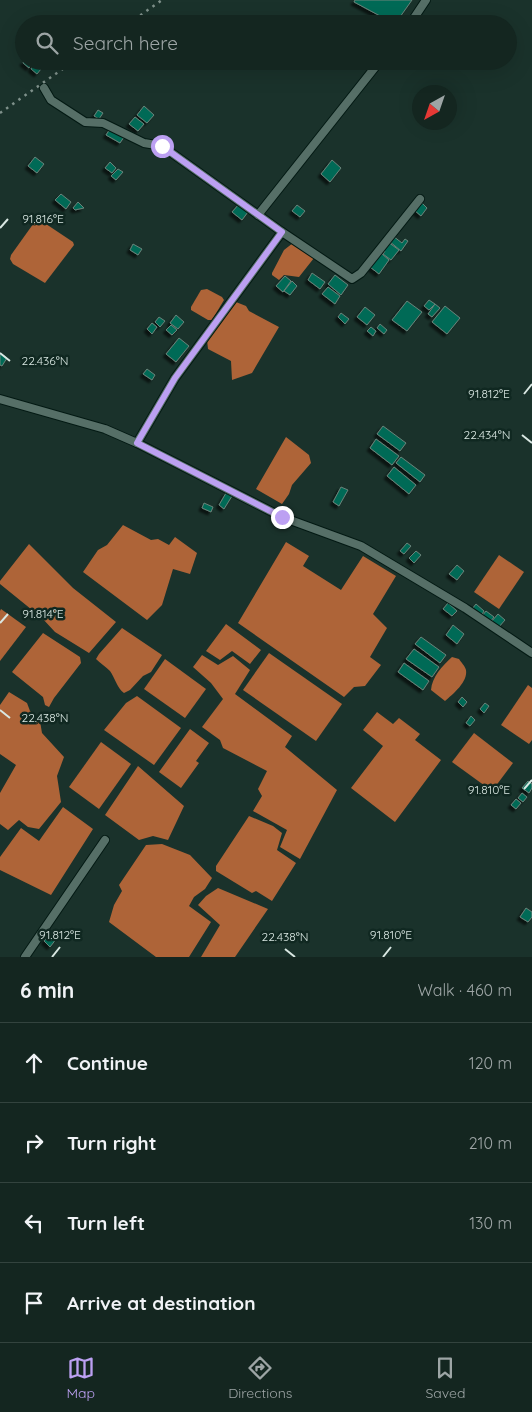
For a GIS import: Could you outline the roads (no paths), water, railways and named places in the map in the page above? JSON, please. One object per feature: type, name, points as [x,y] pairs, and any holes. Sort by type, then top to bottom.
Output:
[{"type":"street","points":[[416,15],[426,0]]},
{"type":"street","points":[[258,215],[373,70]]},
{"type":"street","points":[[44,88],[51,100],[85,122],[103,123],[144,143],[162,146],[282,232],[352,279],[361,273],[420,199]]},
{"type":"street","points":[[137,443],[175,378],[282,232]]},
{"type":"street","points":[[0,399],[97,426],[137,443],[282,517],[361,546],[465,608],[532,653]]},
{"type":"street","points":[[25,957],[105,840]]},
{"type":"railway","points":[[141,15],[162,0]]},
{"type":"railway","points":[[0,113],[61,70]]}]
